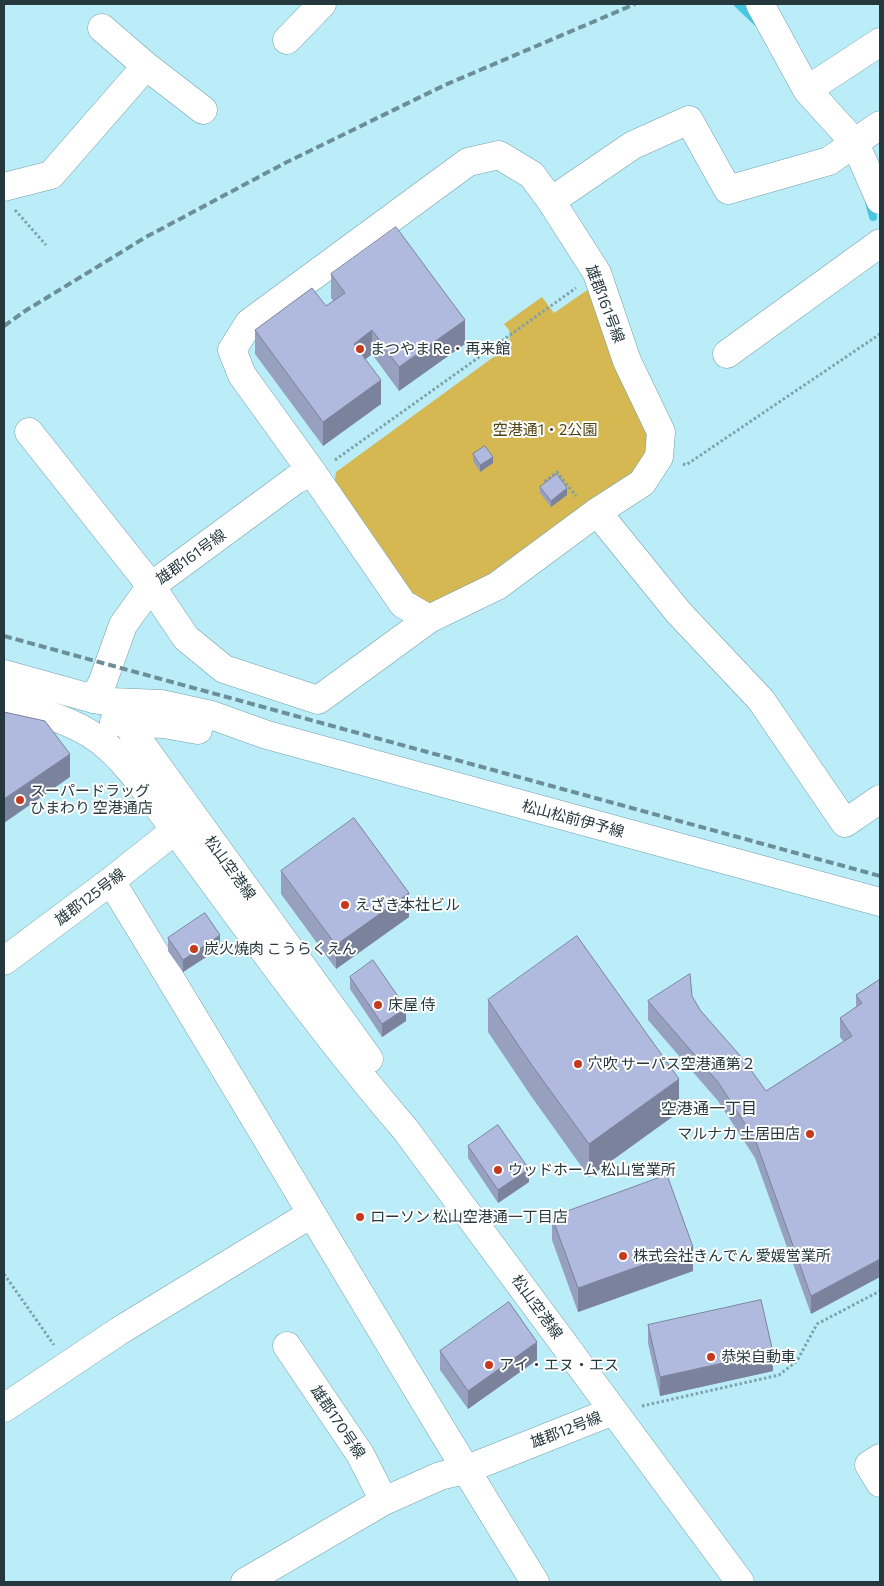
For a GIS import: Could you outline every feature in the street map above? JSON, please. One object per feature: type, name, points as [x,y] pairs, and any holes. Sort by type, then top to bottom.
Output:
[{"type":"street","points":[[287,40],[322,4]]},
{"type":"street","points":[[760,4],[808,90],[855,143],[880,200]]},
{"type":"street","points":[[102,28],[146,66],[203,110]]},
{"type":"street","points":[[808,90],[880,42]]},
{"type":"street","points":[[7,196],[51,175],[146,66]]},
{"type":"street","points":[[551,201],[633,145],[689,120],[728,190],[829,161],[880,125]]},
{"type":"street","name":"雄郡161号線","points":[[499,154],[532,175],[551,201],[597,273],[627,361],[661,432],[659,457],[642,483],[597,512],[497,586],[429,619],[403,604],[242,375],[232,350],[249,323],[468,162],[499,154]]},
{"type":"street","points":[[727,354],[880,243]]},
{"type":"street","points":[[29,432],[151,586],[186,638],[224,669],[318,700],[429,619]]},
{"type":"street","name":"雄郡161号線","points":[[111,725],[103,681],[123,625],[151,586],[295,480],[312,472]]},
{"type":"street","points":[[597,512],[679,613],[761,700],[845,823],[880,799]]},
{"type":"street","name":"松山空港線","points":[[4,674],[111,725]]},
{"type":"street","name":"松山空港線","points":[[4,702],[111,725]]},
{"type":"street","points":[[111,725],[145,746],[146,734],[163,714]]},
{"type":"street","name":"松山松前伊予線","points":[[111,725],[163,714],[212,715],[266,736],[880,902]]},
{"type":"street","points":[[111,725],[183,823]]},
{"type":"street","name":"松山空港線","points":[[111,725],[109,747],[135,776],[183,823],[376,1069],[405,1129]]},
{"type":"street","name":"松山空港線","points":[[183,823],[278,970],[361,1078],[405,1129],[740,1582]]},
{"type":"street","name":"雄郡125号線","points":[[4,962],[111,881],[183,823]]},
{"type":"street","points":[[111,881],[190,1009],[465,1470],[535,1582]]},
{"type":"street","points":[[4,1408],[119,1331],[311,1214]]},
{"type":"street","name":"雄郡170号線","points":[[287,1346],[360,1454],[384,1501]]},
{"type":"street","name":"雄郡12号線","points":[[245,1582],[384,1501],[440,1476],[465,1470],[614,1411]]},
{"type":"street","points":[[880,1458],[869,1465],[880,1483]]},
{"type":"path","points":[[7,196],[46,245]]},
{"type":"path","points":[[312,472],[322,469],[597,273]]},
{"type":"path","points":[[659,457],[686,465],[880,334]]},
{"type":"path","points":[[548,487],[544,482],[558,472],[586,509],[597,512]]},
{"type":"path","points":[[4,1274],[68,1365]]},
{"type":"path","name":"雄郡12号線","points":[[614,1411],[779,1375],[797,1362],[817,1324],[880,1291]]},
{"type":"green space","name":"空港通1・2公園","points":[[593,286],[652,435],[642,469],[480,582],[431,603],[418,600],[410,595],[334,486],[336,472],[510,345],[509,330],[504,324],[542,297],[554,313]]},
{"type":"building","name":"まつやま Re・再来館","points":[[396,227],[465,320],[399,367],[372,330],[354,344],[381,380],[323,422],[255,330],[312,288],[326,306],[345,293],[331,274]]},
{"type":"building","points":[[485,446],[493,457],[480,465],[473,454]]},
{"type":"building","points":[[557,474],[567,488],[551,501],[540,487]]},
{"type":"building","points":[[4,712],[45,721],[70,754],[4,799]]},
{"type":"building","name":"えざき本社ビル","points":[[354,818],[409,893],[336,945],[281,871]]},
{"type":"building","points":[[205,913],[220,935],[183,960],[168,938]]},
{"type":"building","name":"穴吹 サーパス空港通第２","points":[[577,936],[679,1079],[589,1144],[531,1064],[488,1000]]},
{"type":"building","name":"床屋 侍","points":[[373,960],[406,1008],[382,1024],[350,977]]},
{"type":"building","name":"マルナカ 土居田店","points":[[690,974],[692,996],[700,1010],[743,1059],[766,1091],[852,1036],[840,1018],[862,1003],[856,995],[880,979],[880,1259],[811,1296],[755,1139],[718,1082],[648,1001]]},
{"type":"building","name":"ウッドホーム 松山営業所","points":[[498,1125],[529,1169],[498,1190],[468,1146]]},
{"type":"building","name":"株式会社きんでん 愛媛営業所","points":[[667,1175],[693,1247],[578,1288],[552,1217]]},
{"type":"building","name":"恭栄自動車","points":[[761,1300],[773,1352],[660,1377],[648,1325]]},
{"type":"building","points":[[509,1302],[537,1342],[468,1391],[440,1351]]},
{"type":"waterway","points":[[738,4],[758,23]]},
{"type":"waterway","points":[[869,202],[873,217]]},
{"type":"railway","points":[[4,326],[25,311],[146,237],[285,163],[445,85],[635,4]]},
{"type":"railway","points":[[4,636],[880,876]]},
{"type":"place","name":"まつやま Re・再来館","points":[[360,349]]},
{"type":"place","name":"スーパードラッグ ひまわり 空港通店","points":[[20,800]]},
{"type":"place","name":"えざき本社ビル","points":[[345,905]]},
{"type":"place","name":"炭火焼肉 こうらくえん","points":[[194,949]]},
{"type":"place","name":"床屋 侍","points":[[378,1005]]},
{"type":"place","name":"穴吹 サーパス空港通第２","points":[[578,1064]]},
{"type":"place","name":"マルナカ 土居田店","points":[[810,1134]]},
{"type":"place","name":"ウッドホーム 松山営業所","points":[[498,1170]]},
{"type":"place","name":"ローソン 松山空港通一丁目店","points":[[360,1217]]},
{"type":"place","name":"株式会社きんでん 愛媛営業所","points":[[623,1256]]},
{"type":"place","name":"恭栄自動車","points":[[711,1357]]},
{"type":"place","name":"アイ・エヌ・エス","points":[[489,1365]]},
{"type":"district","name":"空港通一丁目","points":[[709,1109]]}]
